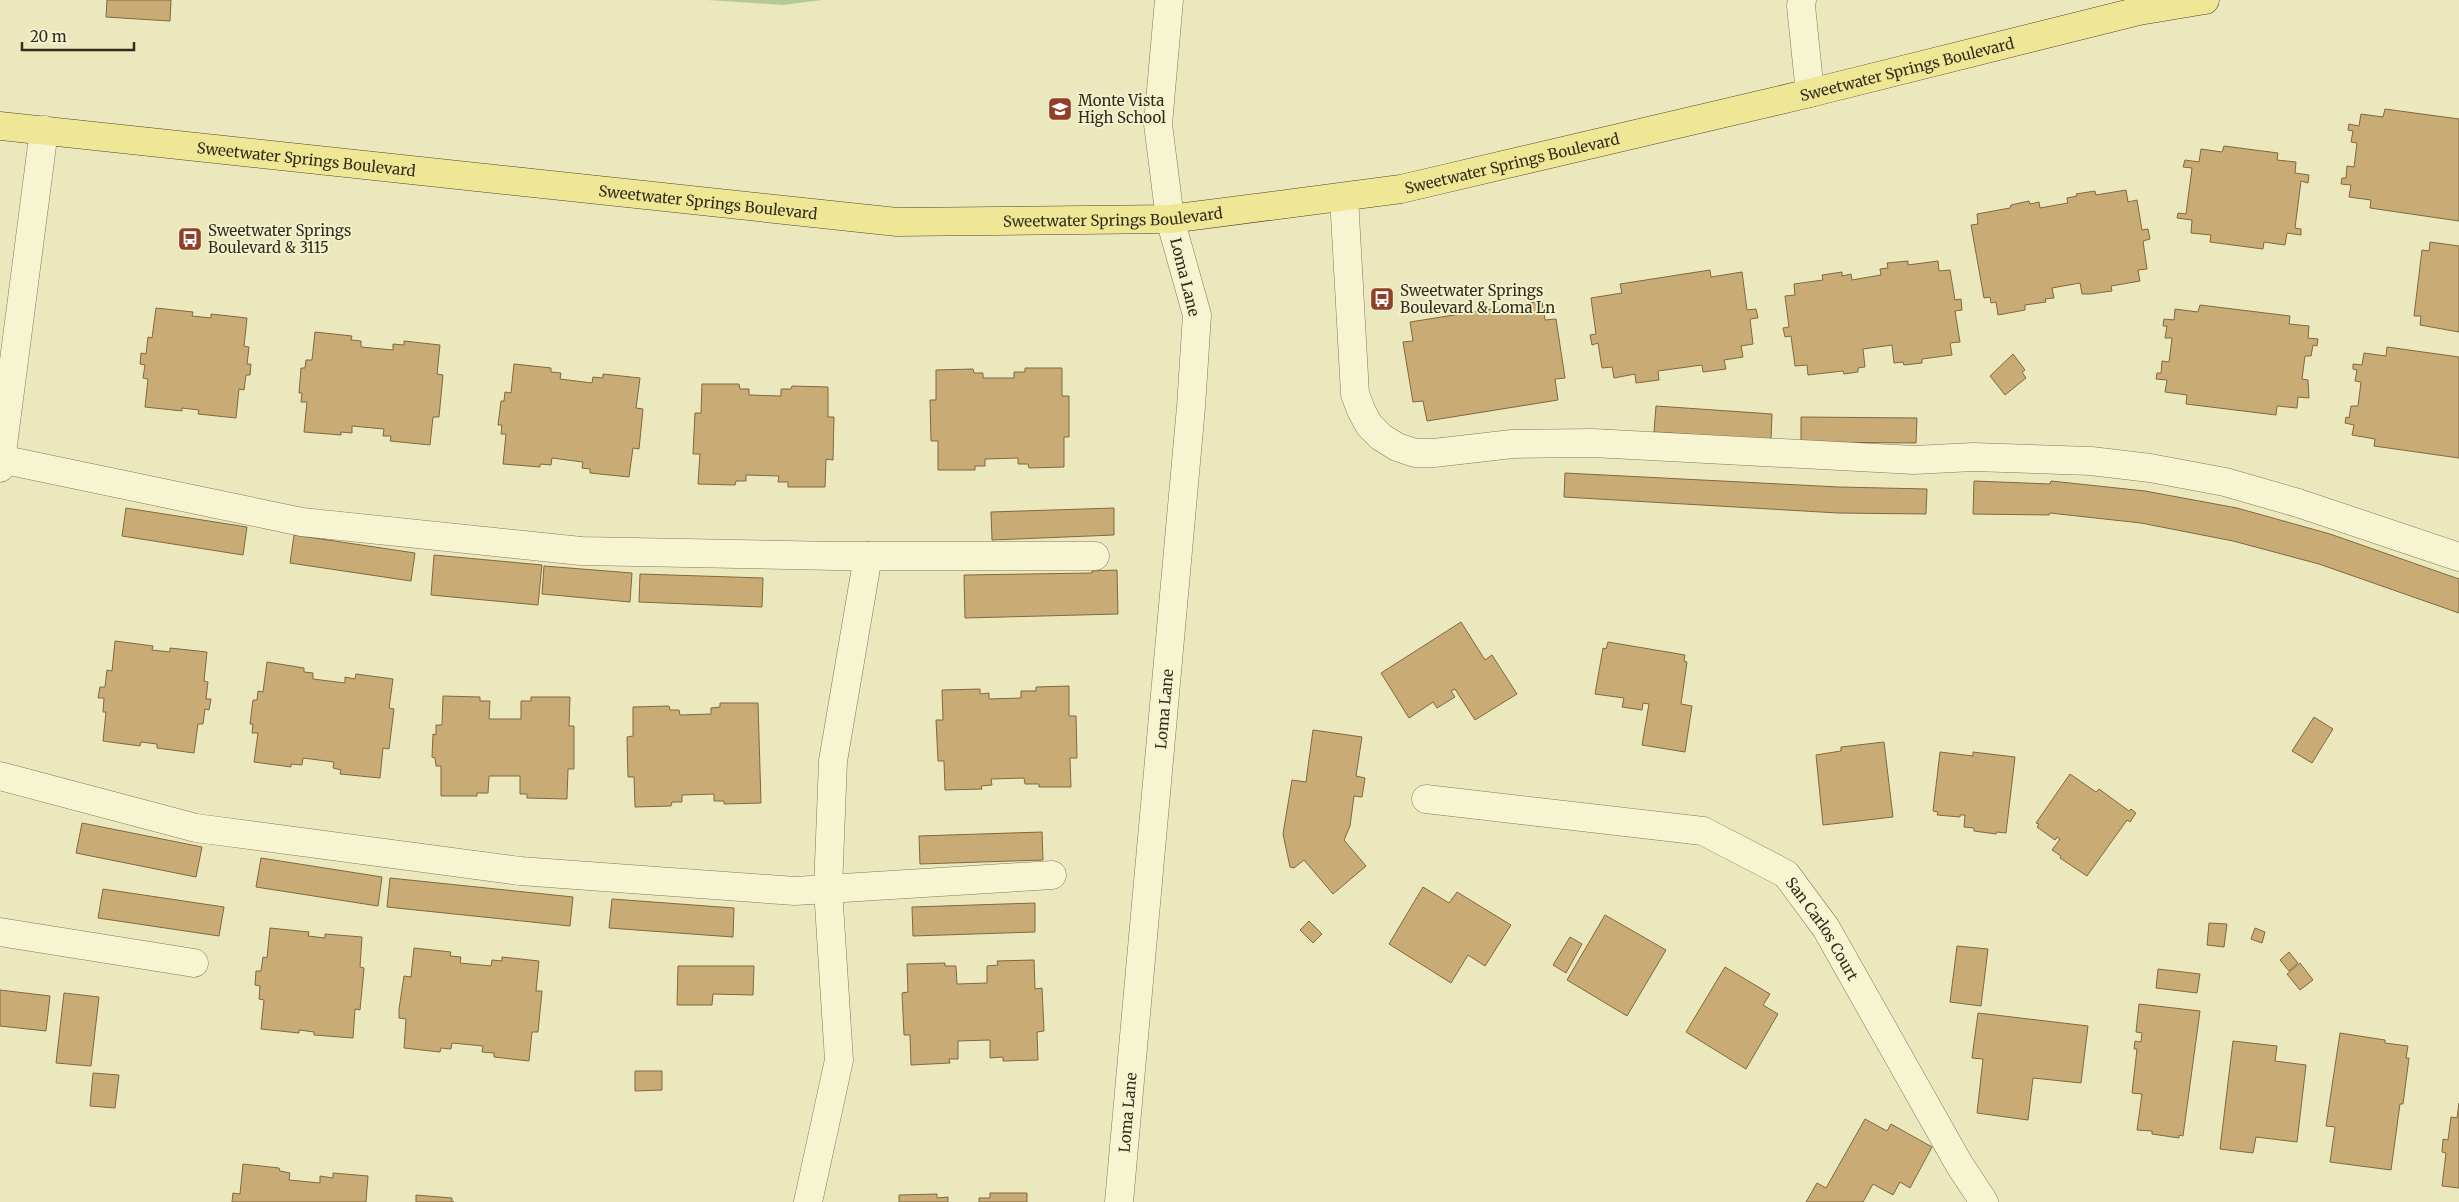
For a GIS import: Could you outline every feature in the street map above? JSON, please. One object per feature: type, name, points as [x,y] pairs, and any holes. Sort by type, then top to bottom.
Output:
[{"type":"main road","name":"Sweetwater Springs Boulevard","points":[[0,126],[897,222],[1170,219],[1401,189],[1810,93],[2139,11],[2205,0]]},
{"type":"street","name":"Loma Lane","points":[[1119,1202],[1189,426],[1197,315],[1170,219],[1158,124],[1169,0]]},
{"type":"street","points":[[1802,0],[1801,6],[1810,93]]},
{"type":"street","points":[[44,130],[0,462],[302,522],[581,551],[868,556],[1095,556]]},
{"type":"street","points":[[1344,197],[1355,394],[1360,410],[1369,425],[1381,437],[1397,447],[1415,453],[1434,453],[1512,444],[1593,443],[1914,460],[1983,457],[2091,461],[2150,468],[2224,482],[2298,503],[2459,557]]},
{"type":"street","points":[[808,1202],[839,1060],[828,889],[833,760],[868,556]]},
{"type":"street","points":[[0,776],[206,830],[520,871],[795,891],[1052,875]]},
{"type":"street","name":"San Carlos Court","points":[[1426,799],[1703,831],[1786,874],[1826,928],[1959,1164],[1984,1202]]},
{"type":"street","points":[[0,932],[194,962]]},
{"type":"green space","points":[[707,0],[822,0],[783,5]]},
{"type":"building","points":[[107,0],[171,0],[170,21],[106,17]]},
{"type":"building","points":[[2385,109],[2459,119],[2459,221],[2370,208],[2371,200],[2349,197],[2351,185],[2341,184],[2342,178],[2346,178],[2347,166],[2354,167],[2357,143],[2351,142],[2353,131],[2348,130],[2349,124],[2359,126],[2361,114],[2383,117]]},
{"type":"building","points":[[2224,146],[2278,153],[2277,160],[2296,162],[2295,173],[2309,175],[2308,183],[2301,181],[2295,228],[2301,229],[2301,235],[2287,233],[2285,245],[2264,242],[2263,249],[2210,242],[2211,235],[2191,233],[2192,220],[2177,218],[2178,213],[2186,214],[2192,168],[2183,167],[2185,160],[2199,162],[2201,149],[2222,152]]},
{"type":"building","points":[[2126,190],[2128,202],[2137,200],[2142,230],[2148,229],[2150,239],[2143,241],[2147,269],[2138,270],[2140,281],[2111,286],[2112,291],[2090,294],[2082,294],[2080,283],[2052,288],[2054,298],[2045,299],[2046,302],[2025,305],[2025,310],[1998,315],[1996,302],[1991,303],[1990,297],[1984,298],[1971,225],[1978,224],[1977,214],[2010,208],[2011,205],[2029,201],[2030,204],[2039,202],[2040,208],[2068,203],[2067,198],[2077,196],[2076,194],[2095,191],[2096,195]]},
{"type":"building","points":[[2430,242],[2459,246],[2459,332],[2420,325],[2421,316],[2414,316],[2422,250],[2429,251]]},
{"type":"building","points":[[1908,261],[1908,265],[1938,261],[1939,271],[1950,270],[1955,300],[1961,299],[1962,310],[1955,311],[1960,342],[1950,343],[1952,355],[1922,359],[1922,363],[1904,365],[1903,362],[1894,363],[1892,345],[1863,349],[1865,367],[1858,368],[1858,372],[1844,374],[1843,371],[1808,375],[1807,365],[1795,366],[1791,336],[1785,337],[1783,328],[1789,327],[1785,296],[1795,295],[1794,284],[1823,280],[1822,275],[1842,272],[1842,276],[1851,274],[1852,280],[1881,275],[1880,269],[1888,268],[1887,263]]},
{"type":"building","points":[[1710,270],[1711,277],[1742,272],[1747,310],[1756,309],[1758,318],[1750,319],[1753,344],[1741,346],[1743,357],[1724,360],[1726,369],[1703,372],[1702,365],[1658,371],[1659,380],[1636,383],[1635,374],[1614,378],[1612,367],[1602,368],[1598,343],[1592,345],[1590,335],[1596,334],[1591,298],[1622,293],[1620,284]]},
{"type":"building","points":[[1542,301],[1545,320],[1556,319],[1565,378],[1555,379],[1558,400],[1427,421],[1423,401],[1413,402],[1403,342],[1413,341],[1410,322]]},
{"type":"building","points":[[2200,305],[2290,316],[2289,324],[2309,326],[2308,338],[2318,339],[2317,346],[2313,345],[2311,356],[2305,356],[2302,379],[2308,380],[2309,398],[2298,397],[2297,408],[2277,406],[2276,415],[2186,404],[2187,395],[2165,392],[2167,380],[2156,379],[2157,373],[2161,373],[2162,361],[2169,362],[2172,338],[2165,338],[2167,326],[2163,326],[2164,319],[2174,320],[2175,309],[2198,312]]},
{"type":"building","points":[[156,308],[193,312],[192,316],[211,318],[211,314],[247,318],[244,346],[249,347],[247,364],[251,364],[250,375],[246,375],[244,390],[239,389],[236,418],[198,414],[199,410],[182,408],[182,411],[145,407],[148,379],[143,378],[145,365],[140,364],[141,353],[146,354],[148,337],[152,338]]},
{"type":"building","points":[[315,332],[352,336],[351,340],[361,341],[361,347],[393,350],[393,344],[404,345],[404,341],[440,345],[437,374],[443,375],[439,417],[433,417],[430,445],[390,441],[391,436],[383,436],[384,429],[352,426],[352,433],[341,432],[341,435],[304,432],[307,402],[301,402],[302,393],[299,393],[301,368],[305,368],[306,360],[312,360]]},
{"type":"building","points":[[2387,347],[2459,357],[2459,458],[2374,446],[2375,439],[2352,435],[2354,425],[2345,423],[2346,417],[2349,418],[2351,406],[2358,406],[2361,382],[2355,381],[2357,370],[2353,369],[2353,364],[2362,365],[2364,353],[2386,356]]},
{"type":"building","points":[[2013,354],[2025,370],[2022,372],[2026,378],[2005,395],[1990,376]]},
{"type":"building","points":[[514,364],[551,368],[551,372],[561,373],[560,379],[592,383],[593,377],[603,378],[603,374],[640,378],[636,408],[643,409],[639,449],[633,448],[629,477],[590,473],[590,469],[582,468],[583,462],[552,458],[551,465],[540,464],[540,467],[503,464],[506,434],[501,434],[502,425],[498,425],[501,401],[504,401],[505,392],[511,393]]},
{"type":"building","points":[[1025,368],[1062,368],[1062,396],[1069,396],[1069,437],[1064,437],[1064,467],[1029,468],[1028,464],[1018,464],[1018,458],[985,459],[985,466],[975,466],[975,470],[938,470],[938,441],[931,441],[930,400],[936,400],[936,370],[973,369],[974,373],[983,373],[983,378],[1014,378],[1014,372],[1025,372]]},
{"type":"building","points":[[702,384],[739,384],[740,389],[749,389],[749,395],[781,396],[781,389],[791,389],[792,386],[828,387],[828,417],[834,417],[833,460],[826,459],[825,487],[788,487],[788,482],[778,482],[779,476],[746,475],[746,481],[736,481],[735,485],[698,484],[700,454],[693,454],[695,413],[701,413]]},
{"type":"building","points":[[1656,406],[1772,414],[1771,440],[1654,432]]},
{"type":"building","points":[[1801,417],[1917,418],[1916,443],[1801,442]]},
{"type":"building","points":[[1565,473],[1839,487],[1927,489],[1926,514],[1838,513],[1564,497]]},
{"type":"building","points":[[1974,481],[2050,484],[2051,481],[2145,491],[2237,508],[2330,534],[2459,579],[2459,613],[2319,564],[2233,541],[2141,523],[2050,513],[2049,515],[1973,514]]},
{"type":"building","points":[[126,508],[247,527],[243,555],[122,536]]},
{"type":"building","points":[[1114,508],[1114,535],[992,540],[991,512]]},
{"type":"building","points":[[294,535],[415,553],[411,581],[290,563]]},
{"type":"building","points":[[434,555],[542,565],[538,605],[431,595]]},
{"type":"building","points":[[544,566],[632,573],[630,602],[542,594]]},
{"type":"building","points":[[1117,570],[1118,614],[965,618],[964,575],[1092,573],[1092,571]]},
{"type":"building","points":[[640,574],[763,578],[762,607],[639,602]]},
{"type":"building","points":[[1461,622],[1485,660],[1492,655],[1517,694],[1475,720],[1455,689],[1451,691],[1455,697],[1437,708],[1433,702],[1409,718],[1381,673]]},
{"type":"building","points":[[115,641],[153,646],[152,650],[170,652],[170,648],[207,652],[204,681],[208,682],[206,699],[211,699],[209,710],[205,709],[203,724],[198,724],[194,753],[157,748],[157,744],[141,742],[140,746],[103,741],[106,712],[103,712],[104,698],[98,698],[100,687],[105,687],[107,670],[112,671]]},
{"type":"building","points":[[1608,642],[1685,655],[1684,661],[1687,662],[1681,704],[1692,706],[1685,752],[1642,745],[1649,704],[1643,703],[1642,710],[1622,707],[1624,698],[1595,694],[1603,648],[1606,649]]},
{"type":"building","points":[[267,662],[304,668],[304,672],[313,673],[313,679],[345,683],[345,677],[355,679],[356,674],[393,679],[389,708],[394,709],[389,749],[383,748],[380,778],[340,774],[341,770],[333,768],[334,762],[303,758],[302,765],[291,764],[291,767],[254,762],[258,733],[252,733],[253,724],[250,724],[253,700],[257,700],[258,691],[263,692]]},
{"type":"building","points":[[1069,686],[1069,716],[1076,716],[1077,758],[1070,758],[1071,787],[1039,787],[1039,784],[1025,784],[1024,778],[991,779],[992,785],[981,786],[982,789],[945,790],[944,761],[938,761],[936,720],[943,720],[942,690],[980,689],[980,694],[989,693],[989,699],[1021,698],[1021,691],[1036,691],[1036,687]]},
{"type":"building","points":[[443,696],[480,697],[480,701],[490,701],[489,719],[521,719],[521,701],[531,701],[531,697],[570,697],[569,726],[574,726],[574,769],[568,769],[567,799],[527,798],[527,794],[520,794],[520,776],[489,776],[488,793],[477,793],[477,796],[441,796],[441,766],[436,766],[435,758],[432,757],[433,734],[436,735],[436,725],[442,725]]},
{"type":"building","points":[[720,703],[758,703],[761,803],[724,804],[724,801],[714,801],[714,794],[682,795],[682,802],[672,802],[671,806],[635,807],[634,777],[628,777],[627,737],[633,736],[633,707],[669,706],[670,710],[679,710],[680,715],[711,714],[711,708],[720,707]]},
{"type":"building","points":[[2314,717],[2333,729],[2312,763],[2292,751]]},
{"type":"building","points":[[1313,730],[1362,737],[1356,776],[1365,778],[1362,797],[1354,796],[1350,826],[1344,840],[1366,866],[1333,894],[1304,860],[1294,868],[1290,867],[1283,834],[1292,780],[1306,782]]},
{"type":"building","points":[[1884,742],[1893,817],[1823,825],[1816,755],[1841,751],[1841,747]]},
{"type":"building","points":[[1940,752],[1973,756],[1973,752],[2015,757],[2006,833],[1997,832],[1996,834],[1974,831],[1974,828],[1964,827],[1965,815],[1960,815],[1960,817],[1937,815],[1938,812],[1933,811]]},
{"type":"building","points":[[2070,774],[2096,792],[2099,789],[2129,811],[2131,809],[2136,813],[2130,822],[2127,820],[2087,876],[2060,858],[2061,856],[2052,850],[2060,839],[2057,837],[2055,840],[2037,827],[2039,824],[2036,823]]},
{"type":"building","points":[[82,823],[202,847],[196,877],[76,853]]},
{"type":"building","points":[[1042,832],[1043,860],[920,864],[919,836]]},
{"type":"building","points":[[261,858],[382,877],[378,906],[256,887]]},
{"type":"building","points":[[390,878],[573,897],[570,926],[387,907]]},
{"type":"building","points":[[1423,887],[1449,903],[1457,892],[1511,925],[1485,966],[1468,955],[1451,983],[1389,944]]},
{"type":"building","points":[[103,889],[224,907],[219,936],[98,918]]},
{"type":"building","points":[[612,899],[734,908],[733,937],[609,928]]},
{"type":"building","points":[[1035,903],[1035,932],[913,936],[912,907]]},
{"type":"building","points":[[1605,915],[1666,950],[1627,1016],[1567,980]]},
{"type":"building","points":[[1309,921],[1322,934],[1313,943],[1300,930]]},
{"type":"building","points":[[2209,923],[2227,924],[2224,947],[2207,945]]},
{"type":"building","points":[[270,928],[309,932],[308,936],[325,938],[325,934],[362,937],[360,967],[364,968],[360,1010],[355,1009],[353,1038],[314,1035],[314,1032],[299,1030],[299,1033],[261,1029],[264,1000],[259,999],[260,986],[255,985],[256,971],[261,971],[263,957],[267,958]]},
{"type":"building","points":[[2255,928],[2265,932],[2262,943],[2251,939]]},
{"type":"building","points":[[1570,937],[1582,944],[1566,973],[1553,965]]},
{"type":"building","points":[[1957,946],[1988,949],[1981,1006],[1950,1002]]},
{"type":"building","points":[[414,948],[451,952],[450,956],[461,957],[460,963],[491,966],[492,960],[502,961],[502,957],[539,961],[536,991],[542,991],[538,1032],[532,1032],[529,1061],[494,1057],[494,1053],[482,1052],[483,1046],[452,1043],[451,1049],[441,1048],[440,1052],[404,1048],[406,1019],[399,1018],[399,1009],[404,976],[411,977]]},
{"type":"building","points":[[2289,952],[2298,963],[2289,971],[2280,960]]},
{"type":"building","points":[[1034,960],[1035,989],[1042,988],[1044,1031],[1037,1032],[1038,1060],[1003,1061],[1003,1057],[990,1058],[990,1040],[958,1041],[958,1059],[949,1059],[950,1063],[911,1065],[910,1035],[904,1035],[902,993],[908,992],[907,964],[945,963],[945,966],[956,966],[957,984],[987,983],[987,966],[998,965],[997,961]]},
{"type":"building","points":[[2300,963],[2313,980],[2300,990],[2287,974]]},
{"type":"building","points":[[678,966],[754,966],[753,995],[713,994],[712,1005],[677,1005]]},
{"type":"building","points":[[1725,967],[1770,994],[1763,1005],[1778,1014],[1746,1069],[1686,1032]]},
{"type":"building","points":[[2158,969],[2200,974],[2197,993],[2156,988]]},
{"type":"building","points":[[0,990],[50,996],[46,1031],[0,1026]]},
{"type":"building","points":[[64,993],[99,997],[91,1066],[56,1063]]},
{"type":"building","points":[[2139,1004],[2200,1011],[2183,1136],[2179,1135],[2179,1138],[2152,1134],[2152,1131],[2137,1130],[2142,1094],[2132,1093],[2137,1049],[2134,1049],[2135,1041],[2141,1042],[2142,1033],[2136,1032]]},
{"type":"building","points":[[1978,1013],[2088,1026],[2081,1083],[2033,1078],[2028,1120],[1977,1113],[1983,1059],[1972,1058]]},
{"type":"building","points":[[2340,1033],[2385,1040],[2385,1043],[2408,1046],[2406,1058],[2409,1058],[2403,1104],[2400,1104],[2391,1170],[2330,1162],[2335,1127],[2326,1126]]},
{"type":"building","points":[[2233,1041],[2277,1046],[2275,1061],[2306,1065],[2297,1142],[2256,1137],[2253,1153],[2220,1149]]},
{"type":"building","points":[[635,1071],[662,1071],[662,1090],[635,1091]]},
{"type":"building","points":[[93,1073],[119,1075],[115,1108],[90,1106]]},
{"type":"building","points":[[2459,1103],[2459,1188],[2442,1186],[2446,1153],[2442,1152],[2443,1139],[2448,1140],[2451,1117],[2457,1118]]},
{"type":"building","points":[[1865,1119],[1887,1131],[1891,1124],[1932,1147],[1910,1188],[1900,1182],[1893,1195],[1873,1184],[1863,1202],[1806,1202],[1817,1183],[1826,1188]]},
{"type":"building","points":[[243,1164],[279,1168],[280,1171],[290,1173],[289,1180],[320,1183],[320,1176],[333,1178],[333,1173],[368,1176],[366,1202],[232,1202],[233,1193],[240,1194]]},
{"type":"building","points":[[990,1193],[1027,1193],[1027,1202],[979,1202],[979,1198],[990,1198]]},
{"type":"building","points":[[937,1194],[937,1198],[948,1197],[948,1202],[899,1202],[899,1195]]},
{"type":"building","points":[[416,1195],[452,1198],[452,1202],[416,1202]]},
{"type":"place","name":"Monte Vista High School","points":[[1060,109]]},
{"type":"place","name":"Sweetwater Springs Boulevard & 3115","points":[[190,239]]},
{"type":"place","name":"Sweetwater Springs Boulevard & Loma Ln","points":[[1382,299]]}]
